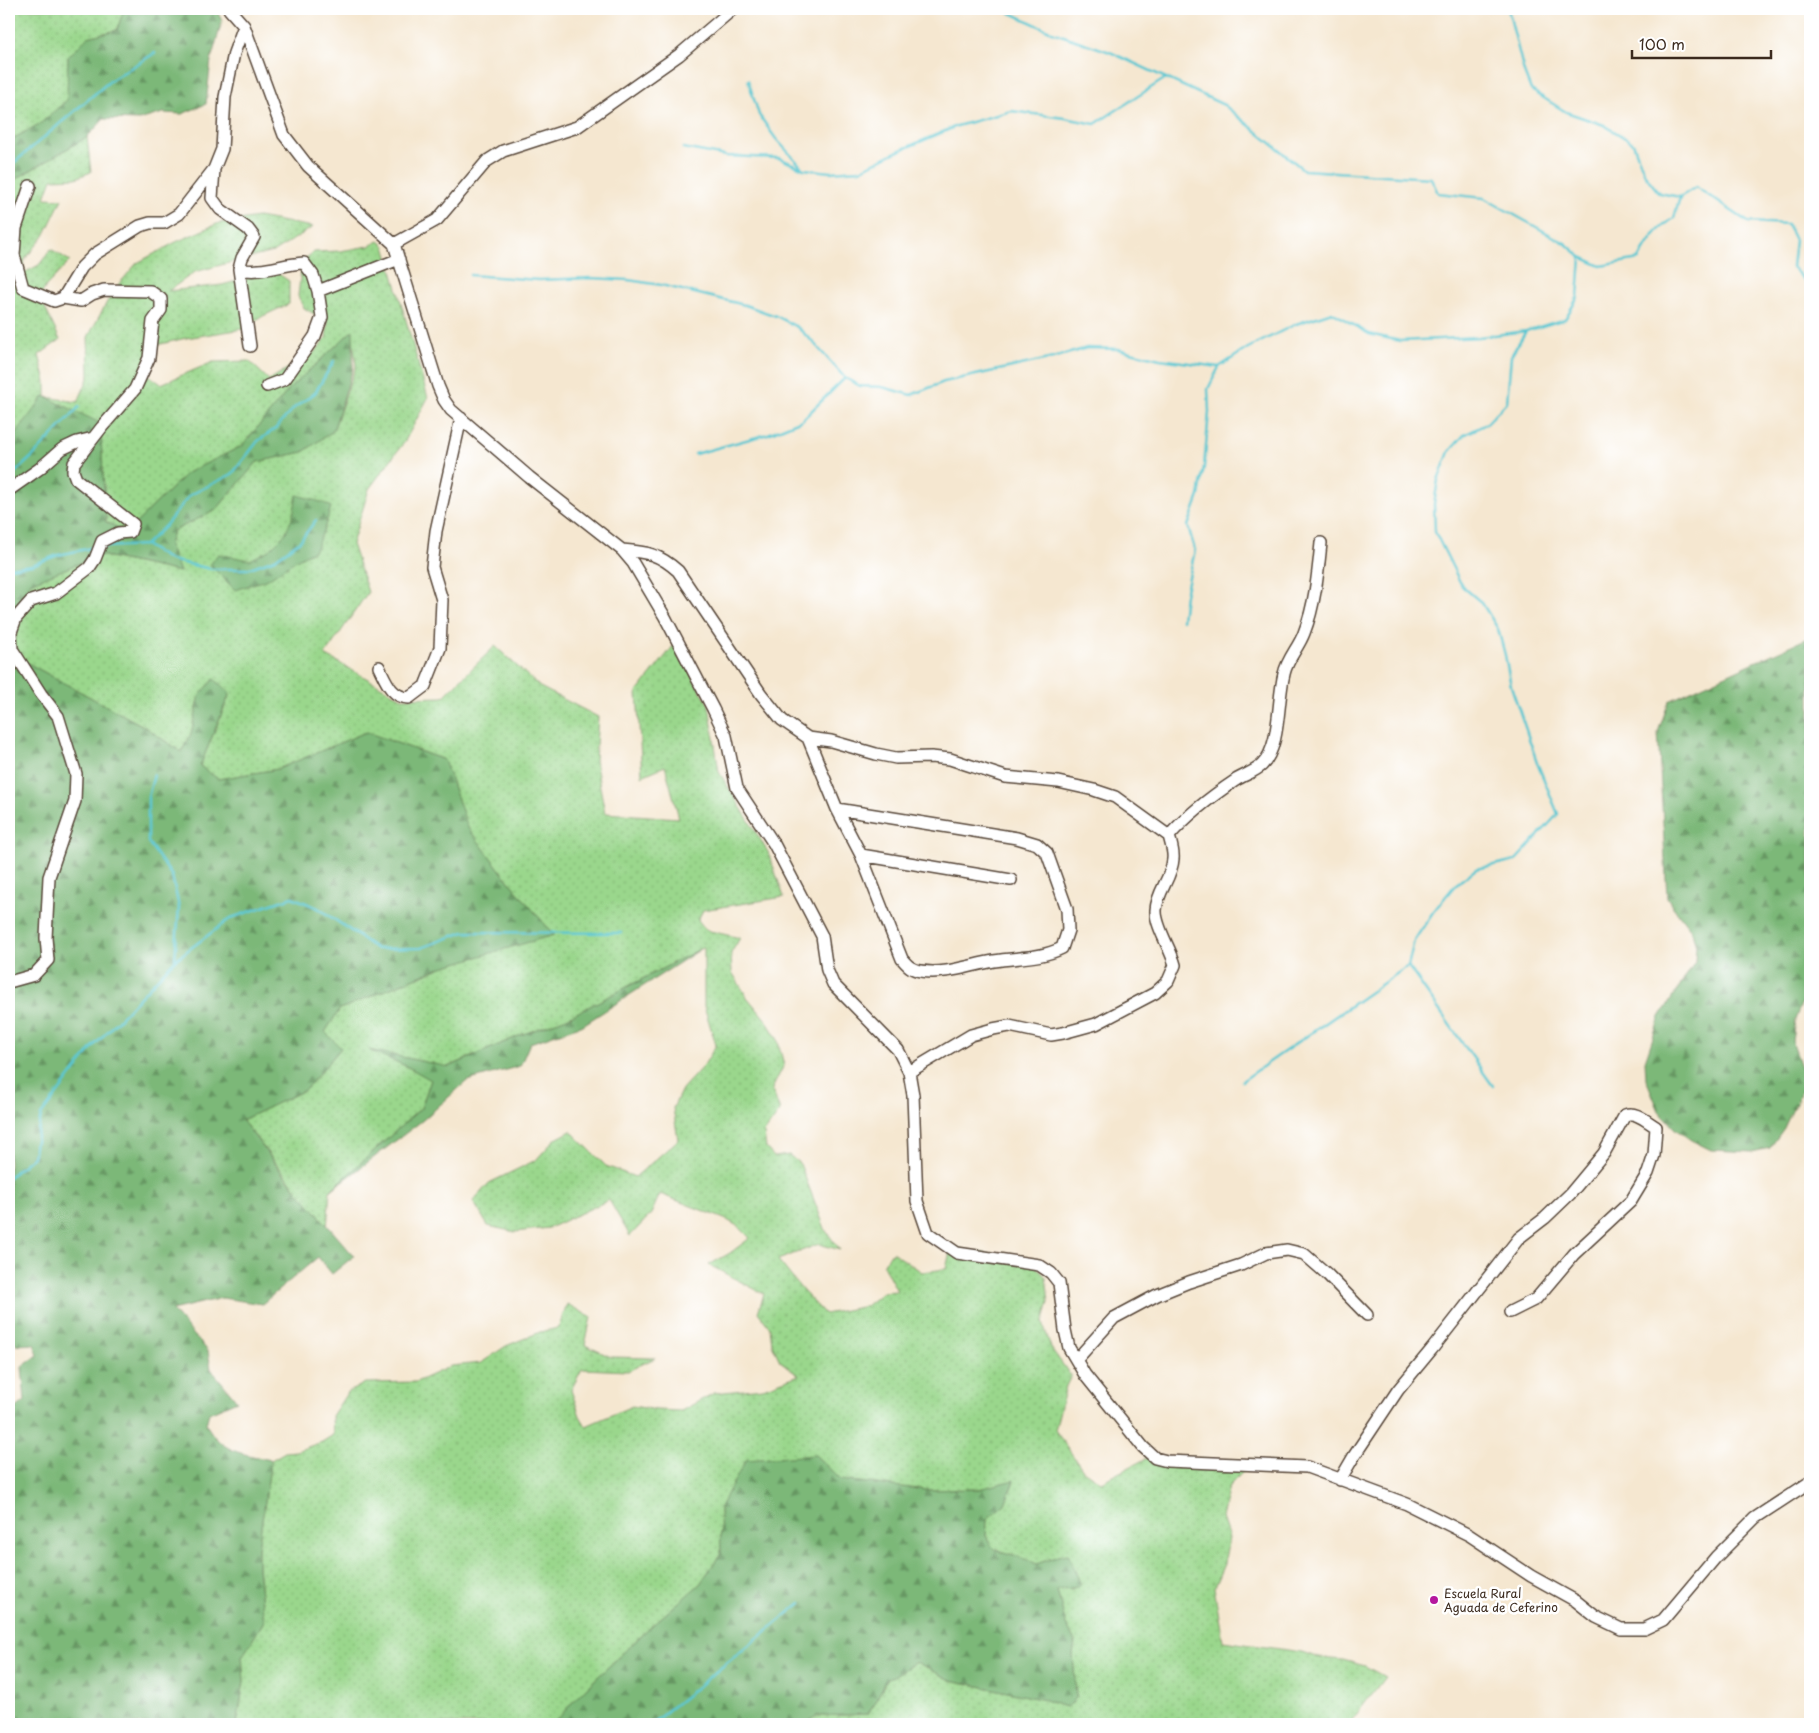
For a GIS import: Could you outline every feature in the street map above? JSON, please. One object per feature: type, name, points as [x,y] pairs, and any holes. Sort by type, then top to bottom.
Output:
[{"type":"street","points":[[229,9],[244,26],[284,135],[308,166],[394,244],[444,400],[461,418],[529,477],[622,550],[633,564],[665,617],[714,709],[726,736],[737,788],[774,844],[822,936],[827,970],[833,984],[898,1050],[909,1072],[913,1096],[917,1201],[928,1233],[958,1253],[1039,1265],[1051,1272],[1059,1283],[1069,1348],[1085,1375],[1117,1417],[1155,1458],[1167,1461],[1307,1467],[1407,1504],[1469,1535],[1531,1576],[1576,1601],[1596,1617],[1621,1629],[1644,1630],[1663,1620],[1716,1557],[1755,1518],[1810,1482]]},
{"type":"street","points":[[394,244],[437,220],[487,162],[503,151],[577,127],[679,55],[733,9]]},
{"type":"street","points":[[63,298],[82,267],[96,254],[140,226],[150,223],[164,223],[179,214],[214,169],[222,149],[225,97],[234,53],[244,26]]},
{"type":"street","points":[[214,169],[212,198],[220,209],[248,229],[254,237],[242,258],[239,268],[250,346]]},
{"type":"street","points":[[9,982],[34,975],[48,960],[46,938],[48,877],[74,801],[76,774],[58,716],[12,650],[11,632],[16,618],[32,601],[56,593],[89,568],[95,559],[102,541],[118,533],[130,532],[133,524],[76,479],[73,471],[74,463],[135,389],[149,358],[153,321],[160,310],[161,299],[150,292],[104,290],[92,294],[81,301],[63,298],[54,301],[24,288],[14,255],[16,228],[30,186]]},
{"type":"street","points":[[318,291],[399,259]]},
{"type":"street","points":[[239,268],[253,272],[304,263],[313,275],[318,291],[322,317],[315,336],[285,379],[267,386]]},
{"type":"street","points":[[379,667],[388,686],[400,698],[408,698],[425,686],[440,648],[442,600],[432,567],[436,531],[461,418]]},
{"type":"street","points":[[9,490],[39,469],[62,449],[77,442],[93,438]]},
{"type":"street","points":[[1169,836],[1181,822],[1200,806],[1247,773],[1262,766],[1272,752],[1284,671],[1304,633],[1316,585],[1321,543]]},
{"type":"street","points":[[622,550],[654,555],[666,560],[678,571],[761,694],[782,720],[808,738],[830,741],[896,758],[931,757],[950,760],[1005,777],[1058,782],[1094,790],[1115,797],[1169,836],[1174,857],[1172,869],[1159,895],[1156,912],[1172,952],[1175,965],[1168,981],[1154,993],[1096,1024],[1051,1035],[1009,1026],[971,1034],[909,1072]]},
{"type":"street","points":[[808,738],[837,809],[861,855],[902,959],[908,967],[929,972],[947,971],[996,961],[1029,958],[1062,948],[1068,930],[1067,909],[1047,853],[1037,844],[1017,838],[837,809]]},
{"type":"street","points":[[861,855],[1011,880]]},
{"type":"street","points":[[1340,1480],[1398,1390],[1432,1350],[1519,1238],[1570,1194],[1590,1170],[1604,1153],[1625,1115],[1635,1114],[1656,1127],[1654,1155],[1648,1174],[1631,1202],[1574,1254],[1536,1299],[1510,1312]]},
{"type":"street","points":[[1077,1359],[1114,1318],[1157,1295],[1188,1282],[1241,1265],[1266,1253],[1287,1250],[1304,1254],[1327,1274],[1367,1315]]},
{"type":"green space","points":[[9,9],[124,9],[117,30],[88,37],[68,57],[68,100],[41,123],[9,141]]},
{"type":"green space","points":[[124,9],[216,9],[222,21],[211,60],[206,104],[182,114],[163,113],[139,120],[104,119],[87,137],[9,183],[9,141],[41,123],[67,100],[68,57],[88,37],[117,30]]},
{"type":"green space","points":[[87,137],[91,172],[76,178],[52,179],[45,198],[62,199],[44,236],[25,259],[22,274],[39,265],[51,249],[70,261],[46,286],[40,297],[60,340],[39,355],[46,382],[46,397],[78,402],[89,376],[88,337],[107,302],[137,263],[176,242],[219,223],[258,217],[313,227],[274,252],[195,272],[168,291],[222,285],[274,271],[289,281],[289,304],[263,316],[243,329],[186,338],[157,345],[147,357],[146,373],[161,384],[213,362],[249,361],[269,380],[316,351],[326,338],[328,322],[304,308],[298,296],[302,261],[314,252],[340,251],[369,246],[379,241],[385,246],[428,398],[405,441],[369,489],[352,544],[368,592],[325,655],[402,698],[443,697],[495,646],[540,687],[598,717],[595,760],[605,813],[679,818],[665,766],[642,776],[637,692],[674,645],[709,705],[719,772],[768,852],[784,897],[703,910],[698,920],[706,930],[740,938],[731,953],[732,972],[747,997],[766,1020],[777,1038],[784,1065],[772,1089],[780,1111],[764,1133],[766,1148],[774,1157],[789,1155],[800,1164],[826,1231],[840,1250],[819,1244],[778,1260],[825,1314],[866,1306],[883,1292],[897,1291],[883,1265],[892,1252],[922,1272],[946,1269],[951,1247],[1032,1262],[1046,1277],[1049,1302],[1043,1323],[1051,1348],[1071,1376],[1066,1386],[1055,1430],[1083,1470],[1101,1482],[1149,1457],[1252,1463],[1229,1486],[1222,1518],[1229,1538],[1224,1564],[1214,1587],[1223,1641],[1302,1652],[1319,1658],[1343,1660],[1365,1666],[1385,1677],[1349,1724],[805,1724],[817,1716],[868,1714],[887,1680],[916,1662],[951,1680],[1045,1700],[1065,1707],[1076,1697],[1073,1655],[1075,1641],[1066,1625],[1057,1591],[1063,1588],[1073,1589],[1074,1569],[1068,1554],[1037,1564],[993,1548],[986,1536],[987,1518],[1005,1503],[1014,1481],[979,1489],[927,1490],[841,1480],[815,1455],[720,1507],[721,1553],[700,1584],[648,1629],[579,1695],[553,1724],[237,1724],[244,1681],[242,1657],[264,1621],[258,1548],[271,1460],[285,1452],[296,1451],[322,1442],[333,1435],[332,1416],[347,1393],[365,1383],[416,1382],[451,1366],[481,1363],[506,1346],[540,1332],[558,1328],[567,1304],[591,1317],[585,1345],[611,1357],[655,1358],[628,1371],[582,1369],[571,1390],[580,1416],[586,1426],[632,1406],[681,1411],[714,1393],[763,1388],[799,1375],[780,1361],[772,1344],[770,1328],[758,1312],[764,1294],[709,1265],[730,1253],[750,1238],[739,1227],[727,1220],[660,1194],[651,1214],[630,1236],[609,1200],[549,1228],[515,1232],[488,1226],[473,1201],[489,1183],[536,1160],[554,1140],[571,1131],[606,1166],[635,1177],[678,1140],[673,1108],[682,1089],[704,1065],[716,1045],[704,1006],[704,947],[567,1018],[521,1035],[448,1067],[372,1051],[431,1079],[421,1108],[330,1191],[327,1228],[242,1120],[305,1090],[341,1048],[325,1032],[340,1009],[442,967],[553,934],[510,883],[468,828],[444,760],[366,732],[278,769],[218,779],[200,766],[230,694],[200,695],[191,734],[181,752],[145,727],[9,653],[25,610],[29,583],[100,555],[180,572],[169,545],[173,531],[216,510],[257,462],[303,452],[333,431],[356,366],[352,331],[290,388],[242,446],[187,473],[127,532],[106,522],[100,423],[9,443],[9,183]]},
{"type":"green space","points":[[353,330],[353,368],[333,431],[303,452],[257,462],[216,510],[173,531],[169,545],[180,572],[100,555],[30,583],[25,610],[9,624],[9,443],[44,396],[100,423],[106,522],[127,532],[187,473],[242,446],[290,388]]},
{"type":"green space","points":[[297,495],[331,507],[315,550],[268,579],[235,590],[210,565],[218,554],[250,560],[269,550],[285,534],[293,516]]},
{"type":"green space","points":[[1810,637],[1810,981],[1795,1020],[1792,1041],[1806,1081],[1784,1128],[1770,1148],[1752,1152],[1711,1150],[1675,1129],[1659,1111],[1646,1079],[1645,1061],[1660,1017],[1695,962],[1696,946],[1691,930],[1667,897],[1658,732],[1669,701]]},
{"type":"green space","points":[[9,653],[145,727],[181,752],[191,734],[200,695],[214,679],[230,693],[200,766],[218,779],[278,769],[366,732],[444,760],[468,828],[510,883],[554,935],[442,967],[340,1009],[325,1032],[341,1048],[305,1090],[242,1120],[284,1175],[354,1256],[332,1274],[318,1257],[262,1304],[222,1298],[172,1310],[208,1351],[211,1369],[237,1401],[209,1413],[206,1424],[212,1434],[233,1450],[271,1460],[258,1548],[258,1569],[264,1621],[242,1657],[244,1681],[237,1724],[9,1724],[9,1414],[25,1401],[22,1367],[38,1355],[34,1344],[17,1345],[9,1336]]},
{"type":"green space","points":[[704,947],[583,1025],[530,1043],[520,1066],[467,1081],[423,1120],[330,1191],[421,1108],[431,1080],[408,1067],[369,1050],[449,1067],[521,1035],[567,1018]]},
{"type":"green space","points":[[815,1455],[841,1480],[927,1490],[979,1489],[1014,1480],[1005,1504],[987,1519],[986,1536],[993,1548],[1037,1564],[1068,1554],[1081,1585],[1057,1591],[1066,1625],[1075,1641],[1073,1655],[1076,1697],[1071,1704],[1065,1707],[1045,1700],[951,1680],[916,1662],[887,1680],[868,1714],[817,1716],[805,1724],[553,1724],[579,1695],[648,1629],[700,1584],[721,1553],[720,1507],[746,1460]]},
{"type":"waterway","points":[[1002,9],[1052,32],[1110,52],[1224,105],[1304,170],[1431,178],[1438,193],[1484,198],[1565,243],[1581,257],[1601,266],[1639,259],[1654,236],[1674,218],[1680,197],[1696,187],[1748,222],[1787,224],[1795,240],[1792,267],[1810,286]]},
{"type":"waterway","points":[[1508,9],[1524,72],[1531,90],[1566,112],[1604,125],[1633,143],[1645,175],[1659,193],[1680,197]]},
{"type":"waterway","points":[[9,167],[111,80],[155,53]]},
{"type":"waterway","points":[[683,148],[725,156],[779,158],[804,169],[830,172],[860,170],[896,152],[957,126],[1011,111],[1095,124],[1166,78]]},
{"type":"waterway","points":[[748,80],[759,115],[776,139],[801,166]]},
{"type":"waterway","points":[[470,275],[539,280],[591,278],[628,280],[661,285],[745,305],[776,316],[797,327],[845,378],[860,386],[882,387],[911,395],[944,382],[1053,358],[1087,348],[1118,349],[1160,359],[1219,367],[1248,348],[1296,324],[1332,312],[1369,334],[1400,341],[1479,337],[1526,331],[1565,319],[1578,297],[1581,257]]},
{"type":"waterway","points":[[1493,1086],[1408,966],[1414,941],[1433,912],[1455,885],[1476,869],[1516,860],[1558,814],[1538,765],[1511,686],[1498,629],[1482,603],[1462,586],[1435,532],[1434,504],[1438,480],[1449,452],[1464,435],[1486,424],[1507,402],[1511,356],[1526,331]]},
{"type":"waterway","points":[[103,547],[145,545],[165,526],[190,495],[232,474],[258,441],[275,429],[294,408],[315,393],[334,361]]},
{"type":"waterway","points":[[1182,620],[1185,595],[1195,550],[1188,526],[1199,496],[1204,467],[1209,412],[1208,389],[1219,367]]},
{"type":"waterway","points":[[695,454],[768,434],[802,420],[845,378]]},
{"type":"waterway","points":[[9,478],[34,455],[79,407]]},
{"type":"waterway","points":[[145,545],[170,560],[211,569],[247,569],[275,559],[300,541],[316,520]]},
{"type":"waterway","points":[[9,568],[32,565],[58,555],[96,547]]},
{"type":"waterway","points":[[154,775],[148,797],[148,842],[172,876],[179,907],[175,959]]},
{"type":"waterway","points":[[9,1177],[33,1157],[41,1115],[93,1047],[175,960],[231,918],[292,897],[318,908],[377,949],[421,948],[464,932],[622,933]]},
{"type":"waterway","points":[[1242,1081],[1408,966]]},
{"type":"waterway","points":[[651,1724],[801,1603]]},
{"type":"place","name":"Escuela Rural Aguada de Ceferino","points":[[1434,1600]]}]
